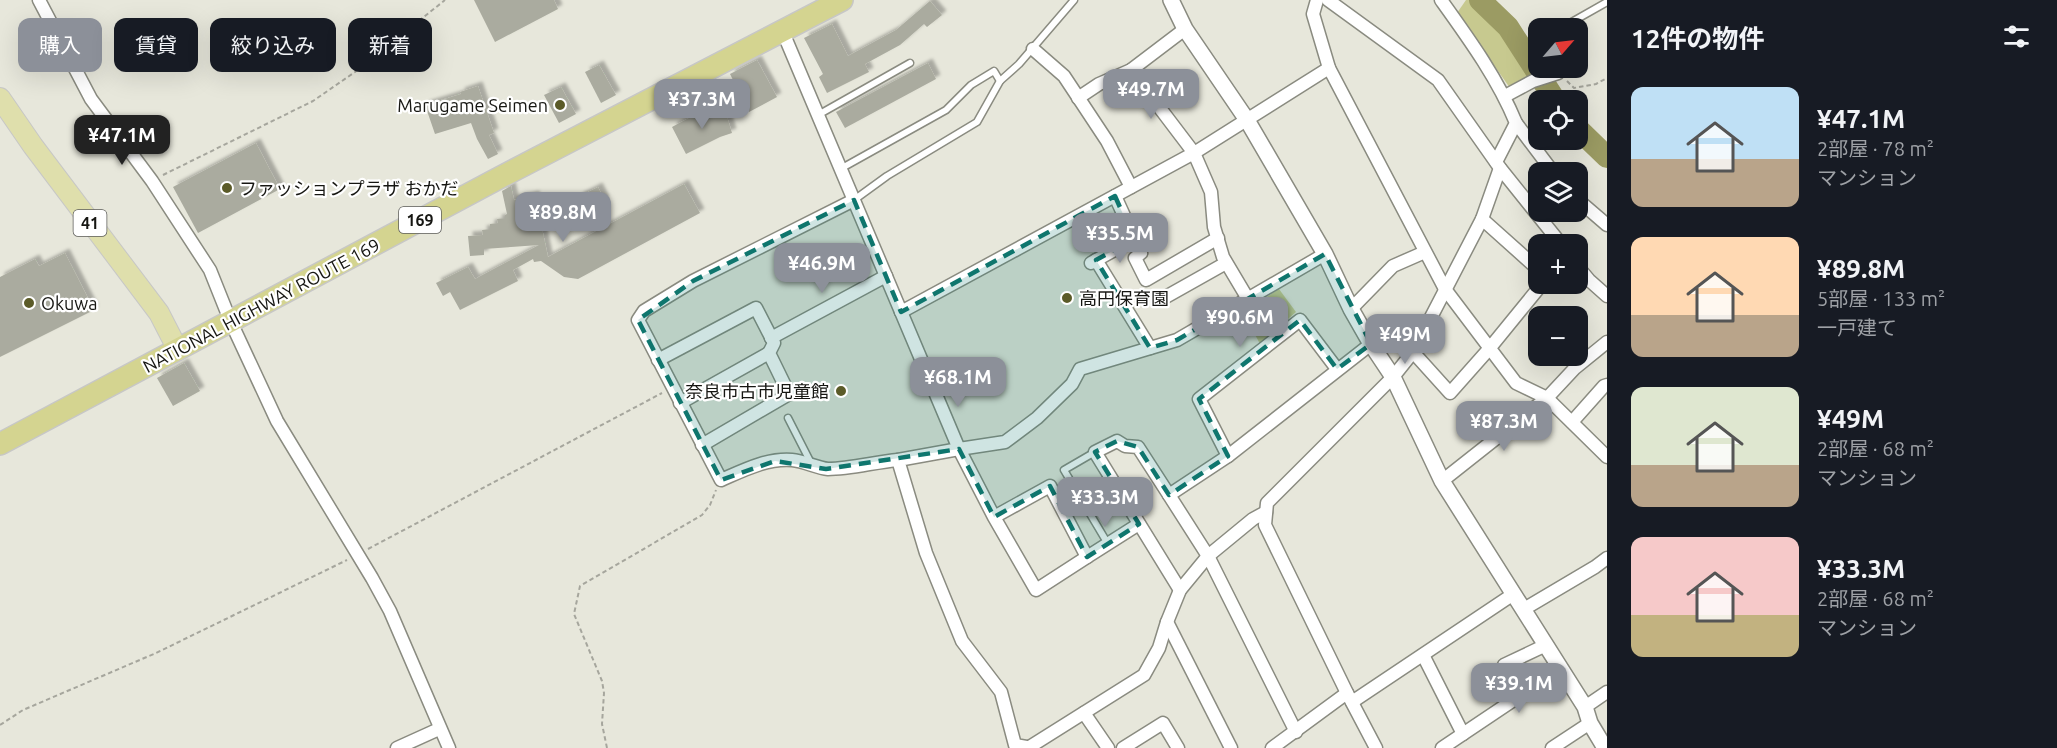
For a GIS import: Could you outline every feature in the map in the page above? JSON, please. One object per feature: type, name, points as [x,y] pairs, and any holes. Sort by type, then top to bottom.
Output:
[{"type":"highway","name":"NATIONAL HIGHWAY ROUTE 169","points":[[0,444],[230,320],[842,0]]},
{"type":"main road","name":"41","points":[[0,98],[33,146],[159,313],[178,350]]},
{"type":"street","points":[[39,0],[91,99],[152,181],[210,270],[230,320],[277,421],[390,611],[449,748]]},
{"type":"street","points":[[1172,0],[1185,29],[1247,120],[1325,254],[1351,309],[1393,377],[1442,482],[1585,707],[1590,723],[1605,748]]},
{"type":"street","points":[[1317,0],[1313,14],[1329,68],[1445,289],[1516,383],[1547,398],[1607,457]]},
{"type":"street","points":[[1328,0],[1438,80],[1498,165],[1553,234]]},
{"type":"street","points":[[1441,0],[1505,96],[1516,123],[1545,162]]},
{"type":"street","points":[[1078,98],[1099,84],[1131,70],[1185,29]]},
{"type":"street","points":[[782,30],[959,449],[994,517],[1036,590],[1139,524]]},
{"type":"street","points":[[1033,49],[1064,76],[1107,141],[1131,188]]},
{"type":"street","points":[[901,312],[1194,153],[1329,68]]},
{"type":"street","points":[[1131,70],[1194,153],[1211,192],[1218,238],[1226,262],[1248,299]]},
{"type":"street","points":[[1505,96],[1542,78]]},
{"type":"street","points":[[1376,748],[1265,525],[1267,503],[1393,377],[1413,352],[1482,219],[1498,165],[1516,123]]},
{"type":"street","points":[[1115,196],[1141,253],[1135,258],[1146,280],[1218,238]]},
{"type":"street","points":[[854,200],[693,281],[644,311],[638,320],[721,480],[758,464],[791,460],[826,469],[898,460],[1005,442],[1037,418],[1072,384],[1080,369],[1177,340],[1325,254]]},
{"type":"street","points":[[1588,209],[1607,225]]},
{"type":"street","points":[[1482,219],[1528,260]]},
{"type":"street","points":[[1134,239],[1093,262],[1150,348]]},
{"type":"street","points":[[1351,309],[1393,266],[1425,252]]},
{"type":"street","points":[[1162,299],[1226,262]]},
{"type":"street","points":[[771,338],[886,276]]},
{"type":"street","points":[[1588,279],[1607,296]]},
{"type":"street","points":[[1413,352],[1450,393],[1534,294]]},
{"type":"street","points":[[658,360],[756,308],[774,343],[769,354],[680,403]]},
{"type":"street","points":[[1228,456],[1198,399],[1300,321],[1337,369]]},
{"type":"street","points":[[1442,482],[1547,398],[1575,368],[1607,342]]},
{"type":"street","points":[[1169,495],[1228,456],[1371,344]]},
{"type":"street","points":[[702,445],[789,394],[769,354]]},
{"type":"street","points":[[1572,422],[1607,385]]},
{"type":"street","points":[[1180,590],[1095,452],[1117,441],[1125,446],[1138,447],[1208,556],[1296,732]]},
{"type":"street","points":[[898,460],[926,553],[962,641],[1001,692],[1015,745],[1031,747],[1144,675],[1159,648],[1180,590],[1208,556],[1253,519],[1266,512]]},
{"type":"street","points":[[994,517],[1050,486],[1087,557]]},
{"type":"street","points":[[1524,609],[1607,558]]},
{"type":"street","points":[[1272,748],[1349,697],[1423,655],[1512,595]]},
{"type":"street","points":[[1167,622],[1231,748]]},
{"type":"street","points":[[1442,748],[1521,695],[1504,665],[1546,645]]},
{"type":"street","points":[[1423,655],[1463,734]]},
{"type":"street","points":[[1585,707],[1607,692]]},
{"type":"street","points":[[1084,713],[1108,748]]},
{"type":"street","points":[[1123,748],[1163,723],[1178,748]]},
{"type":"street","points":[[1552,748],[1590,723]]},
{"type":"street","points":[[398,748],[439,729]]},
{"type":"lane","points":[[854,200],[887,176],[977,122],[1000,81],[1033,49],[1074,0]]},
{"type":"lane","points":[[1579,18],[1607,2]]},
{"type":"lane","points":[[818,115],[910,63]]},
{"type":"lane","points":[[842,168],[946,110],[971,85],[993,71],[1000,81]]},
{"type":"lane","points":[[788,418],[812,464]]},
{"type":"lane","points":[[1095,452],[1064,471],[1108,544]]},
{"type":"path","points":[[152,181],[313,101],[354,72],[445,0]]},
{"type":"path","points":[[1563,78],[1574,88],[1596,84],[1607,78]]},
{"type":"path","points":[[0,725],[23,710],[156,653],[357,555],[672,387]]},
{"type":"path","points":[[607,748],[602,724],[604,693],[602,681],[574,614],[580,586],[702,514],[710,505],[721,480]]},
{"type":"highlighted area","points":[[1115,196],[1134,239],[1096,260],[1150,348],[1177,340],[1325,254],[1371,344],[1337,369],[1300,320],[1199,399],[1228,456],[1169,495],[1138,447],[1117,441],[1095,452],[1139,524],[1087,557],[1050,486],[994,517],[959,449],[826,469],[775,461],[721,480],[638,320],[693,281],[854,200],[901,312]]},
{"type":"green space","points":[[1466,0],[1470,0],[1500,28],[1528,74],[1528,78],[1510,88],[1457,13]]},
{"type":"green space","points":[[1279,289],[1296,312],[1260,344],[1243,312]]},
{"type":"building","points":[[474,0],[554,0],[558,9],[495,42]]},
{"type":"building","points":[[930,1],[942,15],[927,27],[924,24],[900,45],[865,64],[869,72],[827,93],[819,77],[823,74],[804,38],[832,24],[848,56],[896,30]]},
{"type":"building","points":[[757,60],[777,97],[749,112],[730,74]]},
{"type":"building","points":[[928,63],[936,79],[845,128],[836,112]]},
{"type":"building","points":[[599,65],[616,95],[601,103],[585,72]]},
{"type":"building","points":[[478,86],[494,133],[489,135],[498,154],[488,159],[471,123],[435,134],[425,105]]},
{"type":"building","name":"Marugame Seimen","points":[[561,87],[576,114],[559,123],[544,95]]},
{"type":"building","points":[[725,110],[732,133],[686,154],[672,127],[700,112],[702,117]]},
{"type":"building","name":"ファッションプラザ おかだ","points":[[256,143],[280,189],[198,233],[173,187]]},
{"type":"building","points":[[684,184],[700,213],[578,279],[564,277],[541,261],[534,262],[533,259],[513,270],[518,281],[460,310],[450,292],[443,296],[436,283],[468,267],[475,279],[539,245],[484,249],[484,255],[470,256],[468,236],[483,235],[482,230],[490,229],[490,224],[498,223],[497,219],[505,218],[507,214],[502,191],[511,186],[514,200],[535,195],[548,257]]},
{"type":"building","points":[[598,187],[605,201],[585,211],[578,197]]},
{"type":"building","points":[[65,253],[94,310],[0,357],[0,277],[35,259],[39,266]]},
{"type":"building","points":[[184,363],[200,391],[173,406],[157,378]]},
{"type":"waterway","points":[[1480,0],[1508,27],[1549,90]]},
{"type":"waterway","points":[[1588,139],[1607,157]]},
{"type":"place","name":"Marugame Seimen","points":[[560,105]]},
{"type":"place","name":"ファッションプラザ おかだ","points":[[227,188]]},
{"type":"place","name":"高円保育園","points":[[1067,298]]},
{"type":"place","name":"Okuwa","points":[[29,303]]},
{"type":"place","name":"奈良市古市児童館","points":[[841,391]]}]
